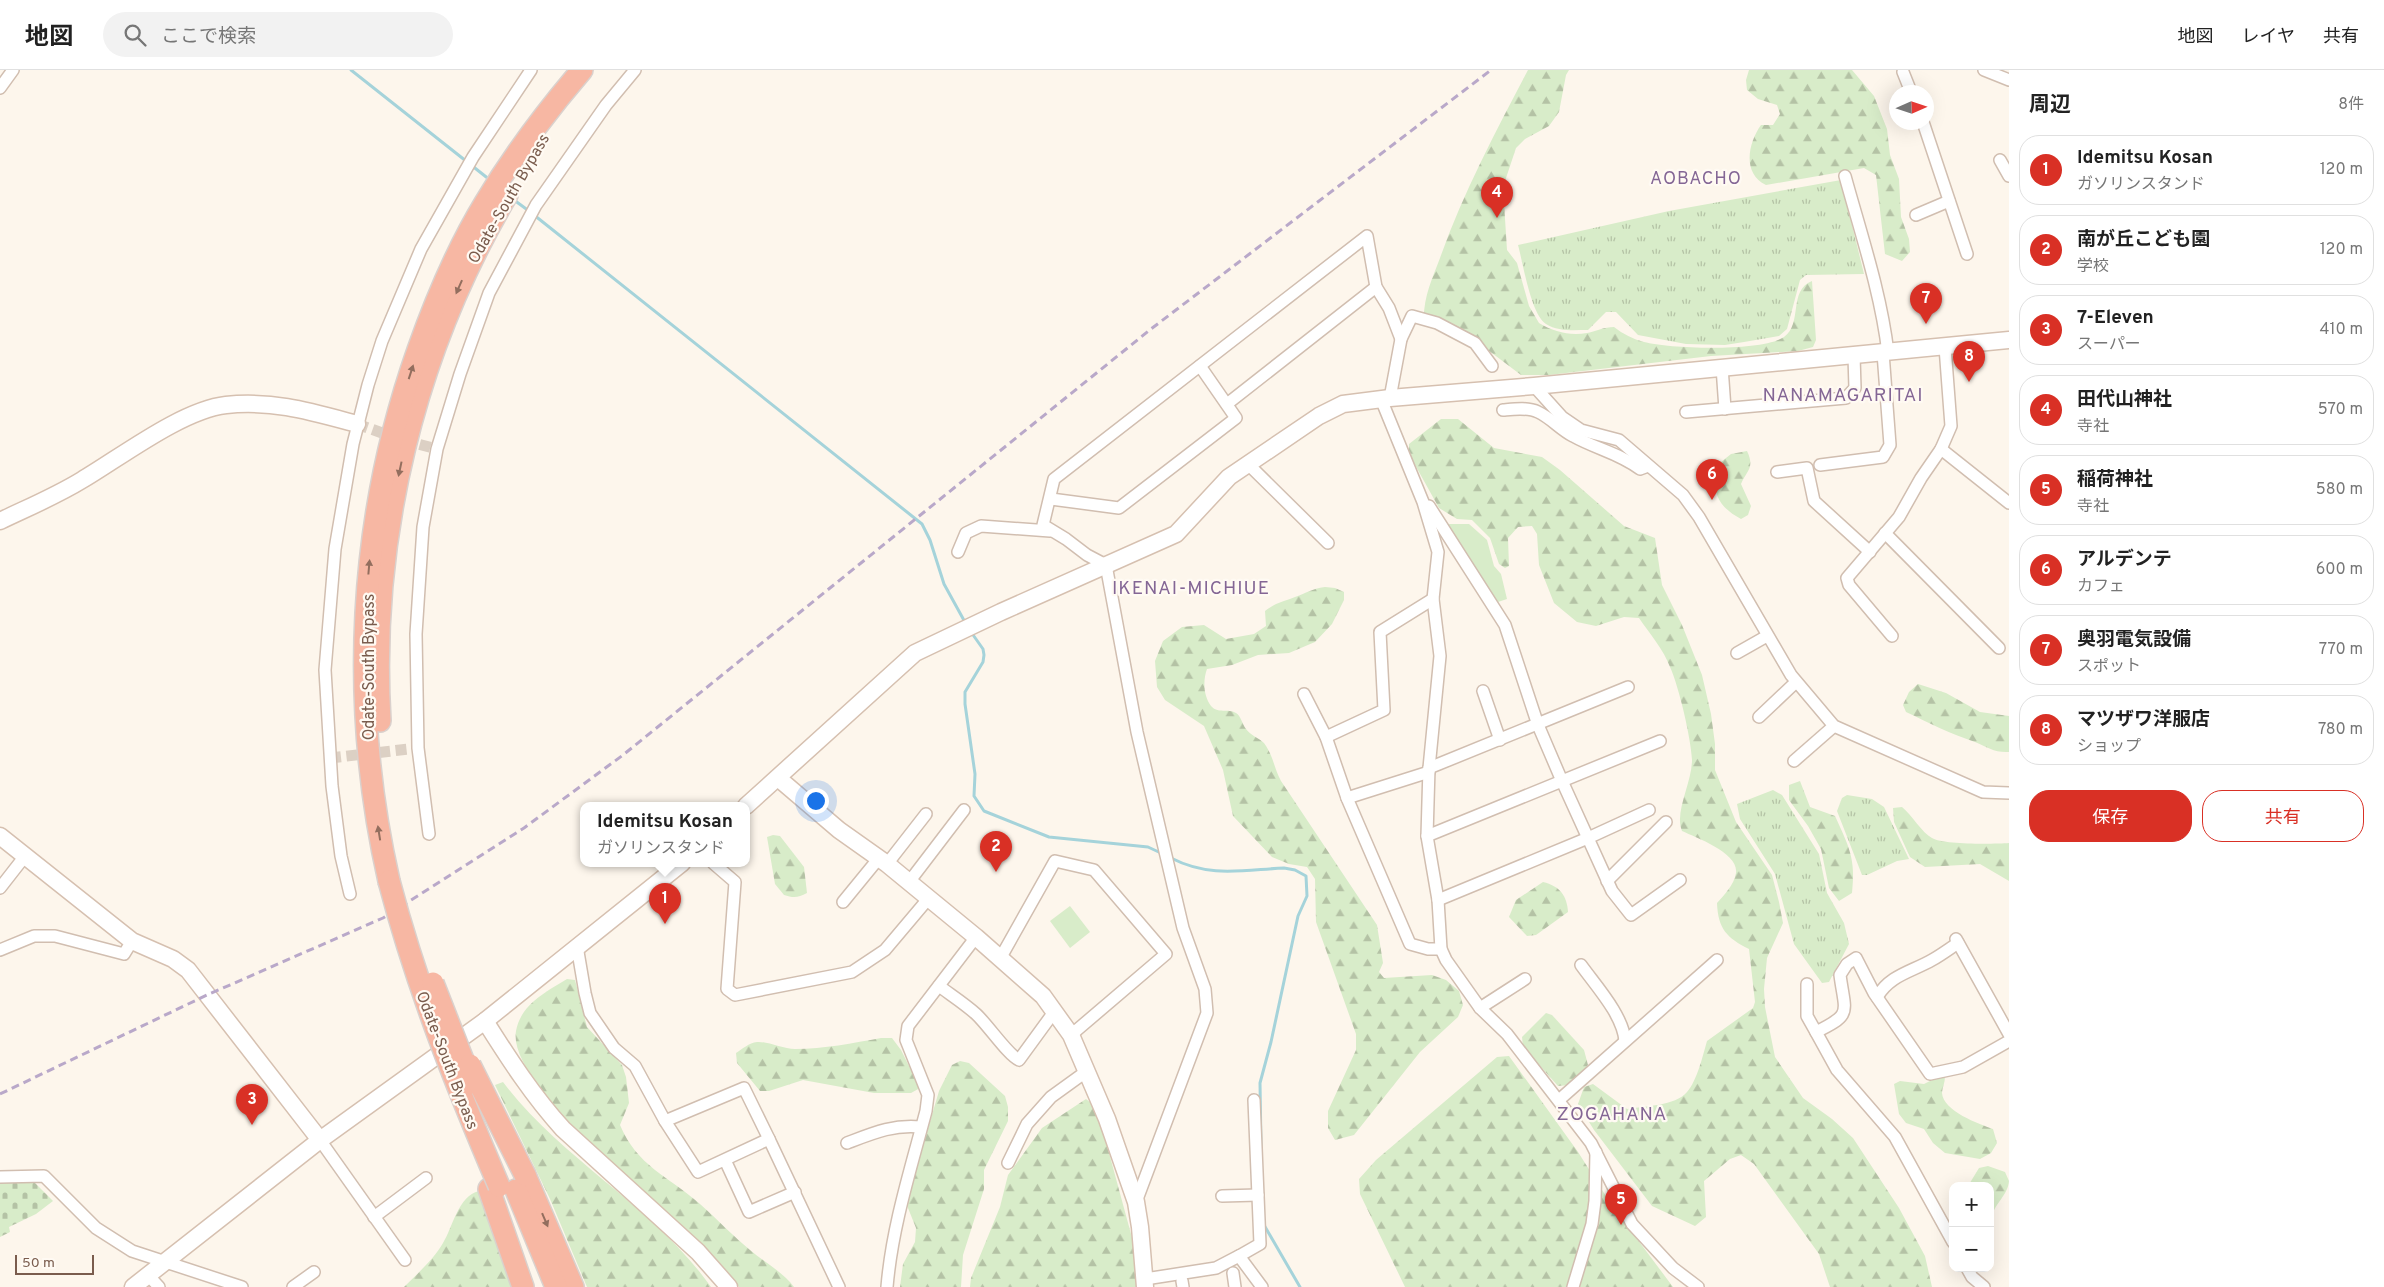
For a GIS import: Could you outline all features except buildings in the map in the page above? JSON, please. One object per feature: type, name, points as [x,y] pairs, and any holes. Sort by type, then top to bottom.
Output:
[{"type":"highway","name":"Odate-South Bypass","points":[[506,1183],[444,1052],[412,967],[396,879],[380,711],[380,614],[391,516],[404,450],[426,374],[490,208],[582,70]]},
{"type":"highway","name":"Odate-South Bypass","points":[[518,164],[592,70]]},
{"type":"highway","name":"Odate-South Bypass","points":[[396,879],[506,1183],[538,1261],[556,1287]]},
{"type":"highway","points":[[506,1183],[523,1287]]},
{"type":"highway","points":[[506,1183],[573,1287]]},
{"type":"highway","name":"Odate-South Bypass","points":[[538,1261],[541,1287]]},
{"type":"street","points":[[0,88],[13,70]]},
{"type":"street","points":[[350,894],[341,856],[332,786],[325,670],[335,549],[357,424],[382,341],[421,248],[472,158],[531,70]]},
{"type":"street","points":[[429,834],[418,748],[416,634],[423,528],[437,449],[460,374],[489,294],[532,212],[606,105],[635,70]]},
{"type":"street","points":[[1984,70],[2009,80]]},
{"type":"street","points":[[1905,71],[1909,85]]},
{"type":"street","points":[[1926,130],[1967,254]]},
{"type":"street","points":[[2000,160],[2009,176]]},
{"type":"street","points":[[1820,465],[1883,457],[1890,445],[1885,353],[1886,333],[1845,176]]},
{"type":"street","points":[[1916,215],[1949,201]]},
{"type":"street","points":[[1136,1202],[1207,1013],[1205,989],[1183,928],[1163,844],[1137,732],[1106,565],[1043,525],[1051,499],[1054,479],[1367,236],[1376,286],[1389,308],[1401,339]]},
{"type":"street","points":[[1227,404],[1376,286]]},
{"type":"street","points":[[1492,366],[1475,343],[1437,323],[1412,316],[1401,339],[1386,398],[1438,552],[1433,599],[1440,656],[1429,770],[1427,836],[1438,900],[1441,949],[1446,960],[1480,1008],[1507,1034],[1596,1151],[1632,1224],[1673,1268],[1698,1287]]},
{"type":"street","points":[[750,802],[915,653],[1176,534],[1229,477],[1319,416],[1343,404],[1386,398],[1534,386],[2009,340]]},
{"type":"street","points":[[1892,636],[1849,585],[1847,578],[1899,517],[1920,478],[1941,449],[1951,426],[1945,347]]},
{"type":"street","points":[[1686,412],[1846,398],[1855,388],[1854,356]]},
{"type":"street","points":[[1051,499],[1119,508],[1236,418],[1200,366]]},
{"type":"street","points":[[1722,367],[1725,409]]},
{"type":"street","points":[[1534,386],[1562,417],[1581,430],[1619,440],[1684,495],[1699,517],[1767,636],[1796,682],[1834,726],[1983,792],[2009,792]]},
{"type":"street","points":[[0,521],[80,481],[156,434],[195,415],[224,405],[281,405],[357,424]]},
{"type":"street","points":[[1503,410],[1524,409],[1537,412],[1571,435],[1590,445],[1614,453],[1640,469],[1648,466]]},
{"type":"street","points":[[1941,449],[2009,503]]},
{"type":"street","points":[[1248,464],[1328,543]]},
{"type":"street","points":[[1777,472],[1807,468],[1814,501],[1870,552]]},
{"type":"street","points":[[1417,488],[1505,625],[1538,724],[1612,892],[1632,915],[1680,880]]},
{"type":"street","points":[[958,552],[966,533],[981,526],[1050,531]]},
{"type":"street","points":[[1885,533],[1999,648]]},
{"type":"street","points":[[1326,737],[1384,710],[1380,632],[1433,599]]},
{"type":"street","points":[[1737,653],[1767,636]]},
{"type":"street","points":[[1759,717],[1796,682]]},
{"type":"street","points":[[1347,798],[1429,770],[1628,687]]},
{"type":"street","points":[[1483,691],[1500,740]]},
{"type":"street","points":[[1304,694],[1326,737],[1347,798],[1410,944],[1428,949],[1441,949]]},
{"type":"street","points":[[1794,761],[1834,726]]},
{"type":"street","points":[[1427,836],[1660,741]]},
{"type":"street","points":[[778,778],[839,830],[883,861],[1001,957],[1043,996],[1072,1036],[1107,1119],[1136,1202],[1145,1283],[1216,1268],[1260,1244],[1254,1100]]},
{"type":"street","points":[[909,882],[964,810]]},
{"type":"street","points":[[1438,900],[1588,838],[1649,810]]},
{"type":"street","points":[[843,902],[926,814]]},
{"type":"street","points":[[1607,881],[1666,822]]},
{"type":"street","points":[[0,836],[132,941],[172,959],[188,970],[320,1140],[404,1260]]},
{"type":"street","points":[[0,888],[25,856]]},
{"type":"street","points":[[1001,957],[1056,860],[1094,870],[1166,954],[1072,1036]]},
{"type":"street","points":[[133,1287],[154,1281],[166,1262],[320,1140],[485,1021],[677,867]]},
{"type":"street","points":[[718,867],[735,882],[727,989],[735,995],[852,972],[884,950],[928,899]]},
{"type":"street","points":[[0,950],[34,936],[55,936],[124,954],[132,941]]},
{"type":"street","points":[[887,1287],[889,1267],[902,1202],[928,1095],[906,1040],[908,1026],[976,937]]},
{"type":"street","points":[[1877,997],[1883,988],[1894,978],[1931,961],[1957,941],[2009,1034]]},
{"type":"street","points":[[577,946],[590,1013],[614,1048],[635,1066],[665,1121],[698,1172],[769,1139]]},
{"type":"street","points":[[1816,1032],[1841,1019],[1845,1011],[1840,975],[1847,964],[1856,958],[1877,997],[1930,1074],[1963,1067],[2009,1042]]},
{"type":"street","points":[[1559,1100],[1717,960]]},
{"type":"street","points":[[1581,965],[1612,1007],[1624,1031],[1625,1041]]},
{"type":"street","points":[[1480,1008],[1525,979]]},
{"type":"street","points":[[1807,984],[1807,1016],[1837,1070],[1895,1138],[1949,1235]]},
{"type":"street","points":[[939,986],[976,1014],[996,1035],[1012,1057],[1019,1060],[1054,1012]]},
{"type":"street","points":[[485,1021],[515,1069],[558,1123],[698,1252],[729,1287]]},
{"type":"street","points":[[1008,1163],[1027,1124],[1051,1097],[1087,1071]]},
{"type":"street","points":[[665,1121],[744,1088],[839,1287]]},
{"type":"street","points":[[847,1143],[886,1128],[905,1125],[921,1127]]},
{"type":"street","points":[[1573,1287],[1592,1224],[1595,1201],[1596,1151]]},
{"type":"street","points":[[725,1160],[749,1212],[795,1192]]},
{"type":"street","points":[[0,1177],[44,1176],[96,1228],[132,1251],[242,1287]]},
{"type":"street","points":[[374,1217],[426,1178]]},
{"type":"street","points":[[1222,1196],[1258,1195]]},
{"type":"street","points":[[1238,1256],[1262,1287]]},
{"type":"street","points":[[293,1287],[314,1272]]},
{"type":"street","points":[[1970,1272],[1972,1277],[1984,1287]]},
{"type":"street","points":[[1233,1274],[1235,1287]]},
{"type":"green space","points":[[1528,70],[1569,70],[1566,75],[1559,112],[1549,126],[1525,139],[1516,148],[1503,187],[1507,250],[1517,263],[1529,306],[1539,323],[1550,329],[1568,334],[1587,333],[1614,327],[1640,341],[1674,346],[1716,348],[1757,345],[1773,342],[1784,337],[1790,331],[1800,292],[1805,285],[1812,281],[1816,340],[1813,347],[1798,351],[1711,356],[1549,375],[1521,375],[1476,341],[1424,321],[1425,304],[1429,289],[1449,234],[1481,162]]},
{"type":"green space","points":[[1749,70],[1852,70],[1874,96],[1887,129],[1890,155],[1899,179],[1901,217],[1909,239],[1910,252],[1902,261],[1885,254],[1876,175],[1864,168],[1766,185],[1753,174],[1750,158],[1756,132],[1761,125],[1773,125],[1780,114],[1777,105],[1758,99],[1747,90],[1746,80]]},
{"type":"green space","points":[[1841,180],[1864,274],[1806,275],[1800,280],[1787,329],[1779,336],[1725,345],[1686,344],[1638,335],[1616,312],[1606,312],[1588,330],[1572,330],[1551,327],[1541,319],[1536,310],[1528,288],[1518,245],[1669,211]]},
{"type":"green space","points":[[1441,419],[1458,419],[1494,448],[1542,457],[1560,470],[1624,526],[1655,538],[1662,585],[1682,625],[1702,675],[1711,714],[1715,744],[1715,770],[1736,822],[1772,875],[1779,902],[1783,923],[1767,958],[1764,989],[1765,1007],[1775,1057],[1803,1098],[1832,1119],[1853,1138],[1899,1208],[1925,1256],[1932,1287],[1830,1287],[1819,1254],[1754,1164],[1741,1155],[1730,1159],[1704,1181],[1706,1217],[1695,1226],[1652,1206],[1594,1130],[1578,1104],[1584,1087],[1593,1084],[1627,1109],[1659,1105],[1682,1097],[1694,1081],[1707,1041],[1753,1008],[1755,1002],[1749,949],[1729,936],[1719,920],[1717,903],[1733,882],[1736,873],[1735,866],[1731,859],[1716,847],[1682,831],[1680,815],[1691,769],[1691,751],[1681,699],[1667,661],[1660,648],[1639,618],[1624,617],[1596,626],[1577,622],[1554,603],[1539,565],[1537,534],[1532,526],[1518,527],[1508,538],[1509,566],[1505,568],[1499,564],[1490,538],[1472,520],[1457,519],[1439,508],[1409,454],[1409,444]]},
{"type":"green space","points":[[1747,451],[1750,465],[1741,484],[1751,506],[1748,515],[1741,519],[1726,509],[1721,503],[1716,491],[1715,475],[1716,466],[1731,454]]},
{"type":"green space","points":[[1446,524],[1469,524],[1487,540],[1494,566],[1501,574],[1507,599],[1495,603]]},
{"type":"green space","points":[[1325,587],[1335,588],[1344,592],[1344,600],[1332,624],[1315,642],[1289,653],[1258,655],[1232,665],[1207,669],[1204,683],[1206,697],[1214,708],[1238,714],[1248,731],[1264,743],[1281,781],[1377,925],[1383,963],[1379,972],[1384,978],[1432,975],[1446,980],[1459,991],[1463,1005],[1458,1017],[1420,1052],[1354,1135],[1335,1140],[1328,1128],[1328,1111],[1356,1050],[1356,1034],[1316,922],[1315,879],[1307,867],[1289,864],[1272,857],[1233,816],[1223,770],[1204,726],[1165,700],[1157,687],[1155,661],[1163,641],[1182,627],[1204,625],[1226,639],[1254,634],[1266,626],[1265,611],[1280,602]]},
{"type":"green space","points":[[1918,684],[1946,693],[1980,712],[2009,716],[2009,752],[1999,752],[1991,749],[1906,712],[1903,705],[1909,692]]},
{"type":"green space","points":[[1800,781],[1810,807],[1835,816],[1848,845],[1853,871],[1852,893],[1839,901],[1829,888],[1821,849],[1808,826],[1789,800],[1789,785]]},
{"type":"green space","points":[[1773,790],[1782,795],[1819,854],[1827,893],[1844,923],[1849,944],[1829,982],[1822,983],[1794,944],[1775,874],[1740,819],[1737,804]]},
{"type":"green space","points":[[1847,795],[1872,799],[1884,807],[1909,859],[1897,861],[1867,875],[1862,875],[1837,811],[1842,798]]},
{"type":"green space","points":[[1902,807],[1924,832],[1932,838],[1947,842],[1969,844],[2009,843],[2009,881],[1980,864],[1925,867],[1910,857],[1894,822],[1893,808]]},
{"type":"green space","points":[[773,835],[780,836],[804,867],[807,893],[798,897],[787,896],[775,884],[767,837]]},
{"type":"green space","points":[[1543,882],[1554,886],[1561,892],[1566,901],[1568,912],[1536,935],[1527,936],[1509,917],[1516,900]]},
{"type":"green space","points":[[1070,906],[1090,932],[1070,948],[1050,921]]},
{"type":"green space","points":[[567,979],[575,980],[587,1027],[622,1065],[626,1077],[629,1103],[620,1125],[635,1151],[644,1161],[700,1204],[744,1245],[779,1272],[794,1287],[739,1287],[717,1260],[598,1152],[565,1118],[538,1085],[520,1055],[516,1031],[523,1013],[529,1006],[543,994]]},
{"type":"green space","points":[[1546,1013],[1552,1015],[1584,1050],[1588,1065],[1570,1085],[1558,1086],[1523,1047],[1522,1037]]},
{"type":"green space","points":[[892,1038],[901,1050],[920,1088],[911,1093],[874,1093],[803,1080],[769,1091],[760,1091],[737,1063],[736,1053],[748,1045],[757,1042],[790,1049],[806,1049]]},
{"type":"green space","points":[[1509,1056],[1578,1152],[1611,1204],[1673,1287],[1405,1287],[1360,1194],[1359,1179],[1376,1160],[1497,1057]]},
{"type":"green space","points":[[960,1061],[969,1063],[1005,1096],[1008,1107],[1008,1121],[984,1170],[984,1189],[963,1255],[961,1287],[900,1287],[903,1264],[915,1242],[916,1228],[906,1203],[939,1091],[952,1065]]},
{"type":"green space","points":[[1940,1076],[1945,1077],[1942,1093],[1948,1106],[1963,1116],[1993,1129],[1997,1143],[1991,1153],[1980,1159],[1945,1153],[1933,1143],[1924,1129],[1906,1123],[1899,1114],[1894,1084],[1900,1081],[1924,1084]]},
{"type":"green space","points":[[503,1082],[553,1136],[663,1232],[688,1258],[711,1287],[587,1287],[550,1199],[495,1085]]},
{"type":"green space","points":[[1086,1099],[1091,1103],[1099,1116],[1134,1245],[1136,1287],[970,1287],[971,1278],[1000,1207],[1008,1175],[1042,1128]]},
{"type":"green space","points":[[1988,1166],[2005,1172],[2009,1181],[2006,1191],[1994,1211],[1994,1182],[1970,1182],[1979,1168]]},
{"type":"green space","points":[[0,1179],[32,1180],[53,1201],[36,1214],[9,1227],[10,1232],[0,1237]]},
{"type":"green space","points":[[479,1191],[514,1287],[404,1287],[435,1255],[447,1236],[461,1205],[472,1194]]},
{"type":"waterway","points":[[351,70],[490,180]]},
{"type":"waterway","points":[[514,200],[529,211]]},
{"type":"waterway","points":[[534,215],[922,524],[930,540],[944,584],[966,624]]},
{"type":"waterway","points":[[971,632],[983,649],[984,655],[983,662],[965,692],[975,774],[974,796],[984,811],[1049,837],[1148,847],[1163,854]]},
{"type":"waterway","points":[[1171,858],[1185,864],[1213,870],[1240,871],[1284,868],[1295,870],[1306,876],[1307,896],[1298,916],[1271,1042],[1260,1083],[1261,1146]]},
{"type":"waterway","points":[[1264,1225],[1300,1287]]},
{"type":"tunnel","points":[[357,424],[399,439],[437,449]]},
{"type":"tunnel","points":[[330,758],[418,748]]},
{"type":"railway","points":[[0,1094],[207,995],[383,918],[524,828],[623,755],[1151,329],[1491,70]]},
{"type":"place","name":"田代山神社","points":[[1497,218]]},
{"type":"place","name":"奥羽電気設備","points":[[1926,324]]},
{"type":"place","name":"マツザワ洋服店","points":[[1969,382]]},
{"type":"place","name":"アルデンテ","points":[[1712,500]]},
{"type":"place","name":"南が丘こども園","points":[[996,872]]},
{"type":"place","name":"Idemitsu Kosan","points":[[665,924]]},
{"type":"place","name":"7-Eleven","points":[[252,1125]]},
{"type":"place","name":"稲荷神社","points":[[1621,1225]]},
{"type":"district","name":"AOBACHO","points":[[1696,178]]},
{"type":"district","name":"NANAMAGARITAI","points":[[1843,394]]},
{"type":"district","name":"IKENAI-MICHIUE","points":[[1191,587]]},
{"type":"district","name":"ZOGAHANA","points":[[1612,1113]]}]
